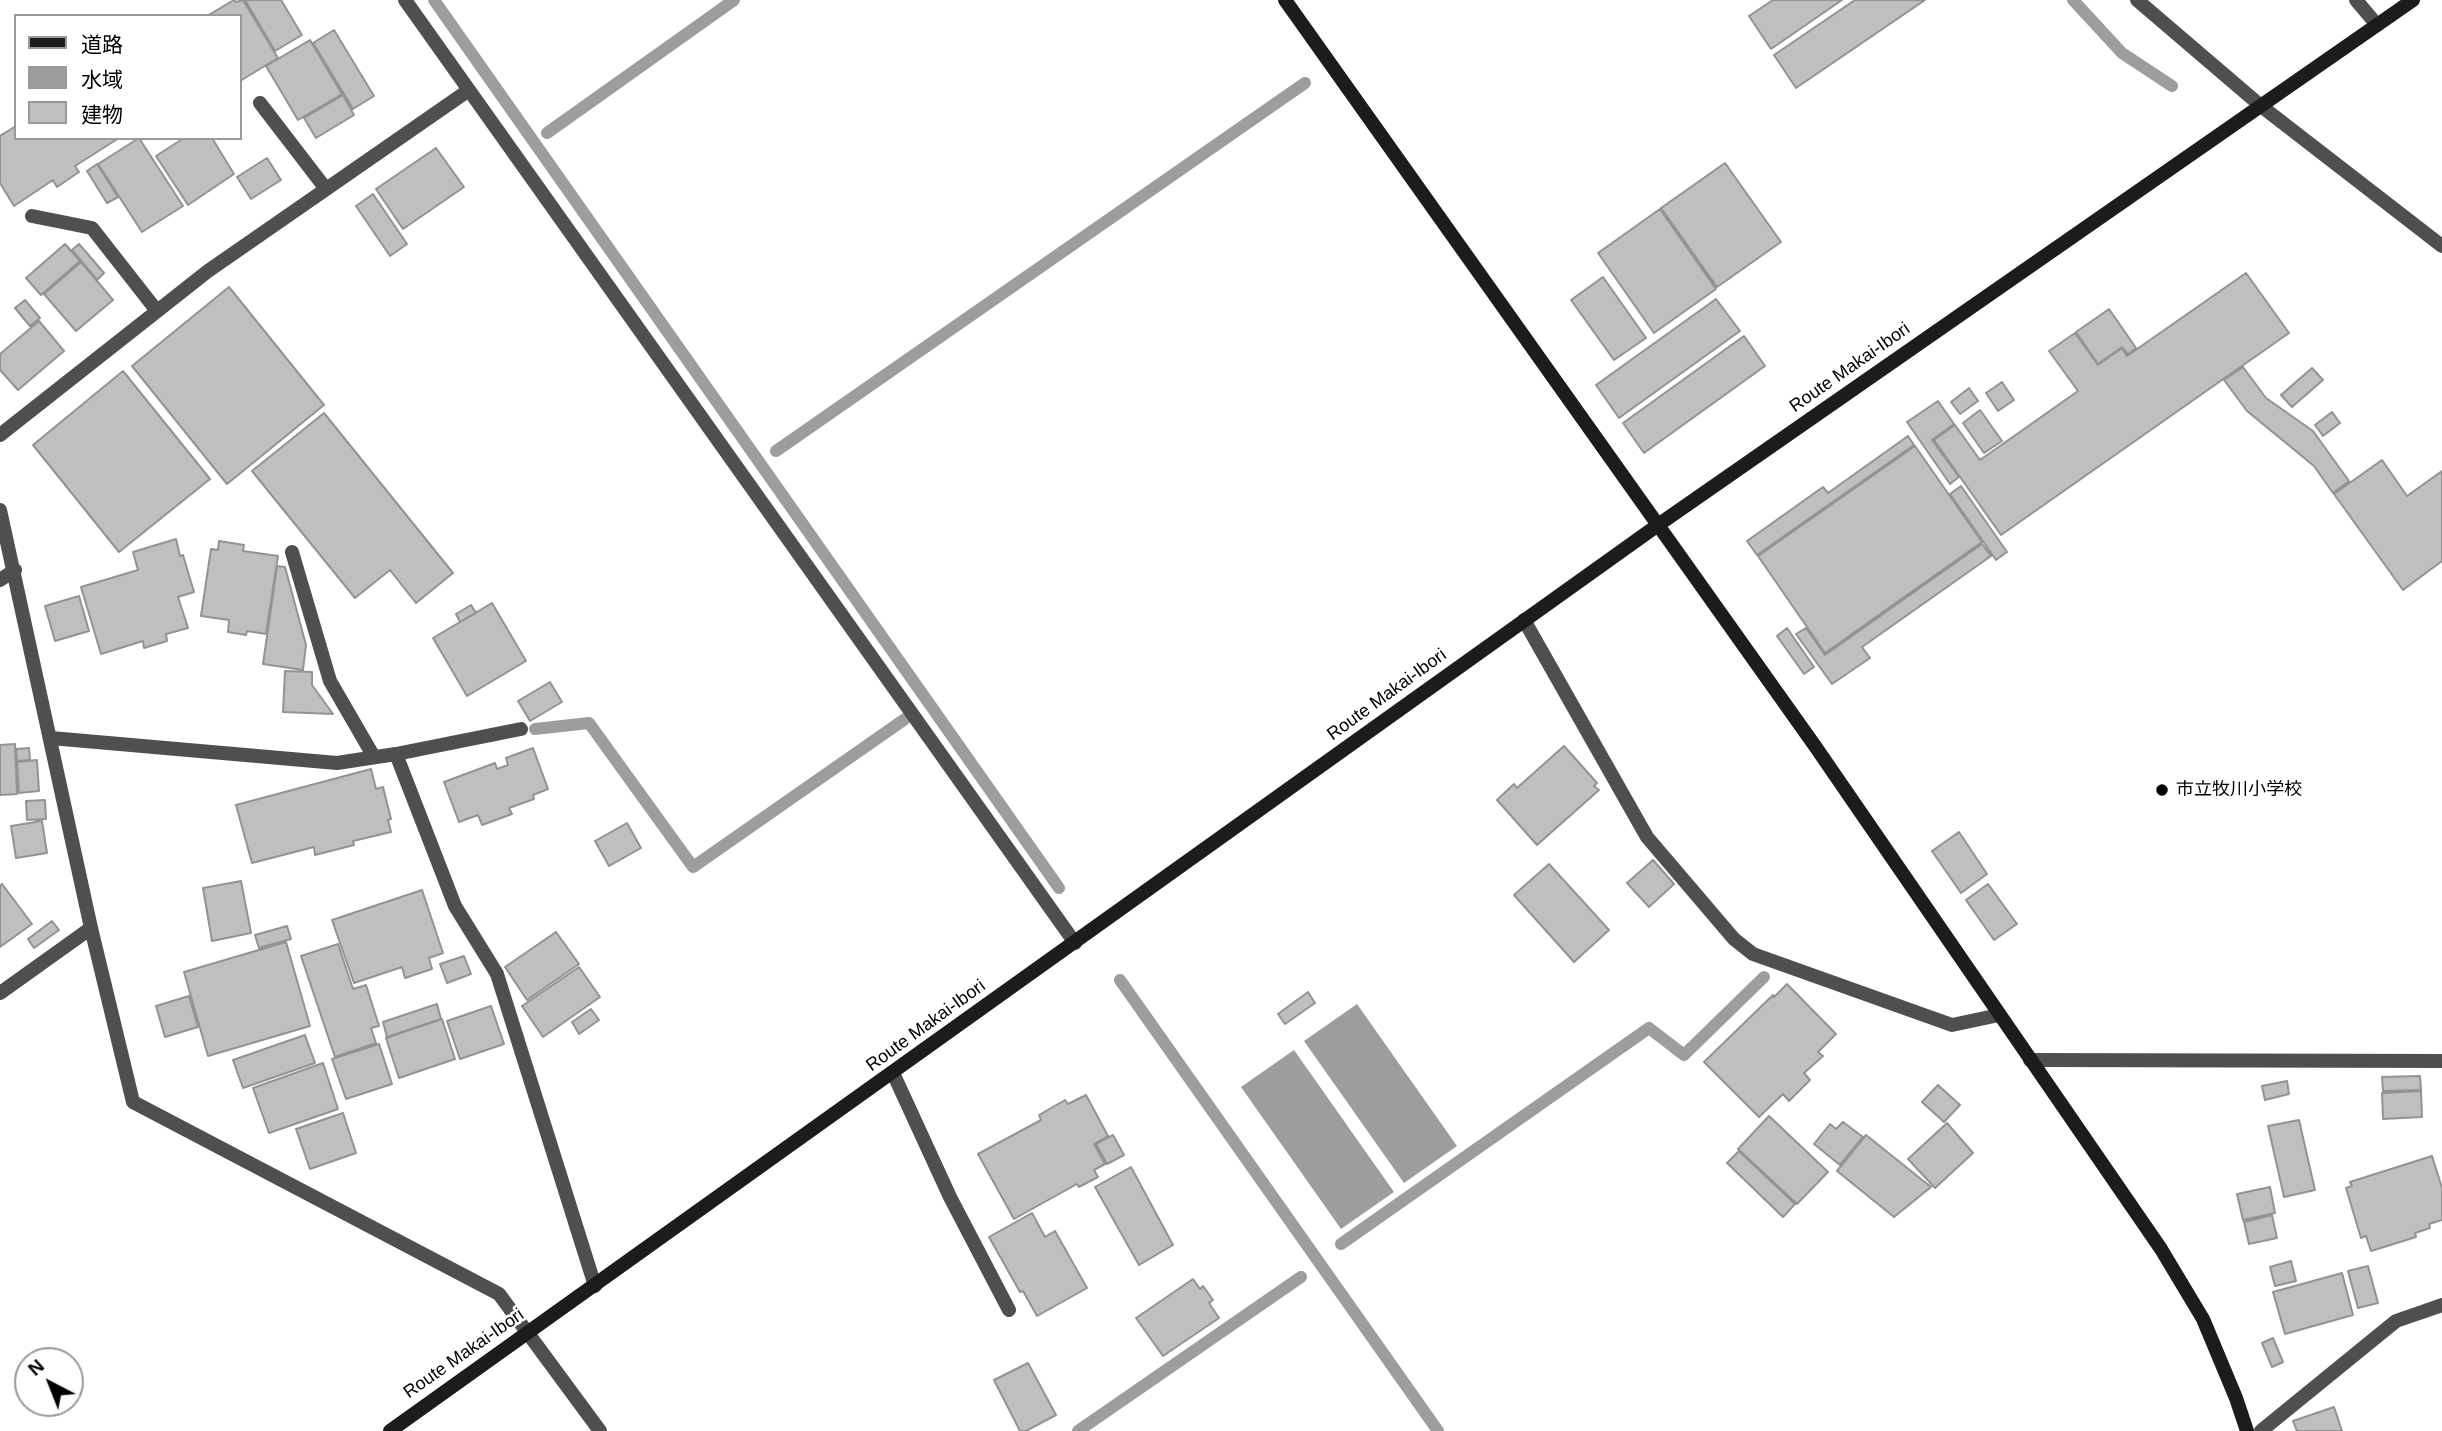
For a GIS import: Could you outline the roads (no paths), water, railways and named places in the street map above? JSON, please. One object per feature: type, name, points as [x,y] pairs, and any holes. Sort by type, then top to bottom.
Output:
[{"type":"main road","points":[[1284,0],[1815,746],[2161,1249],[2203,1319],[2247,1431]]},
{"type":"main road","name":"Route Makai-Ibori","points":[[390,1431],[1658,525],[2413,0]]},
{"type":"street","points":[[405,0],[1075,943]]},
{"type":"street","points":[[2137,0],[2261,106],[2442,246]]},
{"type":"street","points":[[2356,0],[2377,25]]},
{"type":"street","points":[[0,435],[208,271],[469,90]]},
{"type":"street","points":[[260,103],[326,189]]},
{"type":"street","points":[[32,216],[92,228],[157,312]]},
{"type":"street","points":[[0,510],[91,928],[132,1102],[499,1294],[600,1431]]},
{"type":"street","points":[[292,552],[330,681],[374,757]]},
{"type":"street","points":[[0,580],[15,570]]},
{"type":"street","points":[[1524,620],[1647,837],[1734,939],[1753,954],[1952,1025],[1998,1015]]},
{"type":"street","points":[[51,738],[337,763],[521,729]]},
{"type":"street","points":[[396,754],[455,906],[497,974],[595,1286]]},
{"type":"street","points":[[0,993],[91,928]]},
{"type":"street","points":[[2030,1060],[2442,1061]]},
{"type":"street","points":[[893,1073],[950,1197],[1009,1310]]},
{"type":"street","points":[[2261,1431],[2396,1321],[2442,1305]]},
{"type":"water","points":[[1357,1004],[1457,1146],[1404,1183],[1304,1041]]},
{"type":"water","points":[[1294,1050],[1394,1192],[1341,1229],[1241,1087]]},
{"type":"waterway","points":[[434,0],[1059,888]]},
{"type":"waterway","points":[[547,133],[734,0]]},
{"type":"waterway","points":[[2073,0],[2122,53],[2172,86]]},
{"type":"waterway","points":[[776,451],[1305,83]]},
{"type":"waterway","points":[[535,729],[589,723],[693,867],[905,719]]},
{"type":"waterway","points":[[1341,1244],[1649,1028],[1684,1055],[1764,977]]},
{"type":"waterway","points":[[1120,980],[1438,1431]]},
{"type":"waterway","points":[[1078,1431],[1301,1277]]},
{"type":"place","name":"市立牧川小学校","points":[[2162,790]]}]
